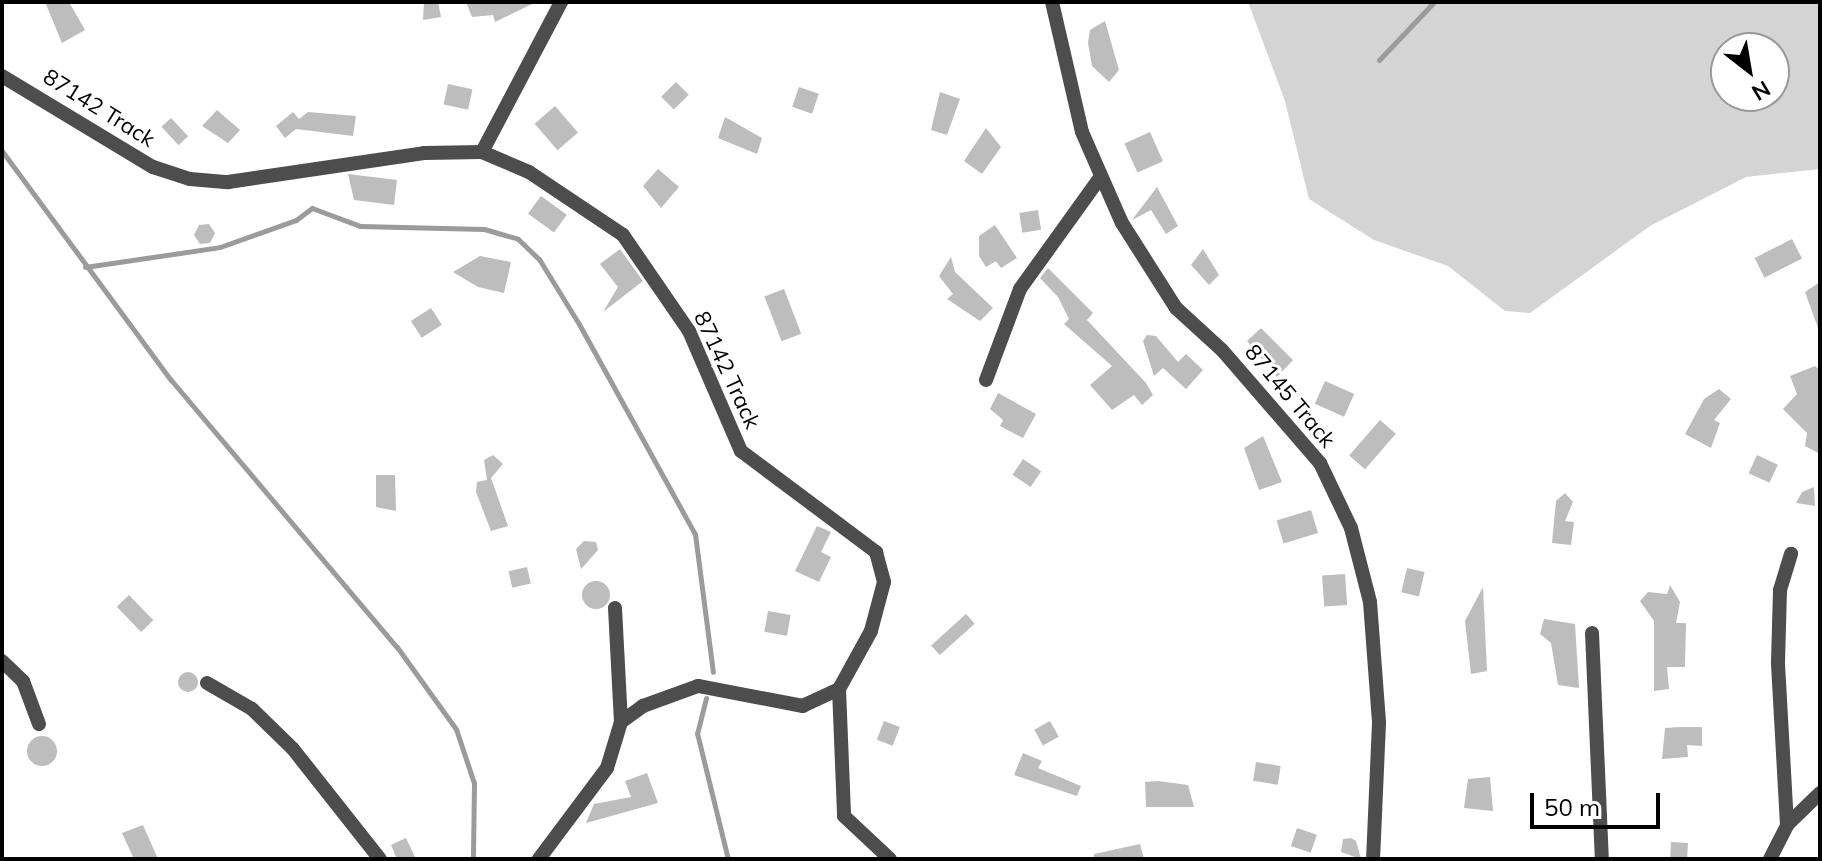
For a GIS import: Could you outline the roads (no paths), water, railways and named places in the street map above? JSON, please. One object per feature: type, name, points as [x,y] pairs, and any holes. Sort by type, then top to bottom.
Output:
[{"type":"street","points":[[482,152],[561,2]]},
{"type":"street","name":"87145 Track","points":[[1052,2],[1099,179],[1163,292],[1320,463],[1346,516],[1370,602],[1379,723],[1373,859]]},
{"type":"street","name":"87142 Track","points":[[2,76],[153,167],[209,182],[424,153],[482,152],[559,188],[623,235],[689,331],[741,451],[876,552],[884,570],[881,594],[864,648],[839,689]]},
{"type":"street","points":[[986,380],[1020,289],[1099,179]]},
{"type":"street","points":[[1787,825],[1778,662],[1780,590],[1791,554]]},
{"type":"street","points":[[539,859],[607,768],[621,722],[615,608]]},
{"type":"street","points":[[1592,633],[1602,859]]},
{"type":"street","points":[[2,661],[23,681],[39,724]]},
{"type":"street","points":[[207,683],[252,709],[293,749],[380,859]]},
{"type":"street","points":[[621,722],[686,687],[720,687],[803,706],[839,689],[844,816],[890,859]]},
{"type":"street","points":[[1770,859],[1787,825],[1820,793]]},
{"type":"waterway","points":[[1379,60],[1434,2]]},
{"type":"waterway","points":[[2,151],[171,380],[397,647],[456,729],[474,783],[473,859]]},
{"type":"waterway","points":[[85,267],[220,247],[296,220],[312,208],[360,226],[484,229],[518,239],[539,259],[579,324],[695,534],[713,672]]},
{"type":"waterway","points":[[706,698],[697,733],[728,859]]}]
